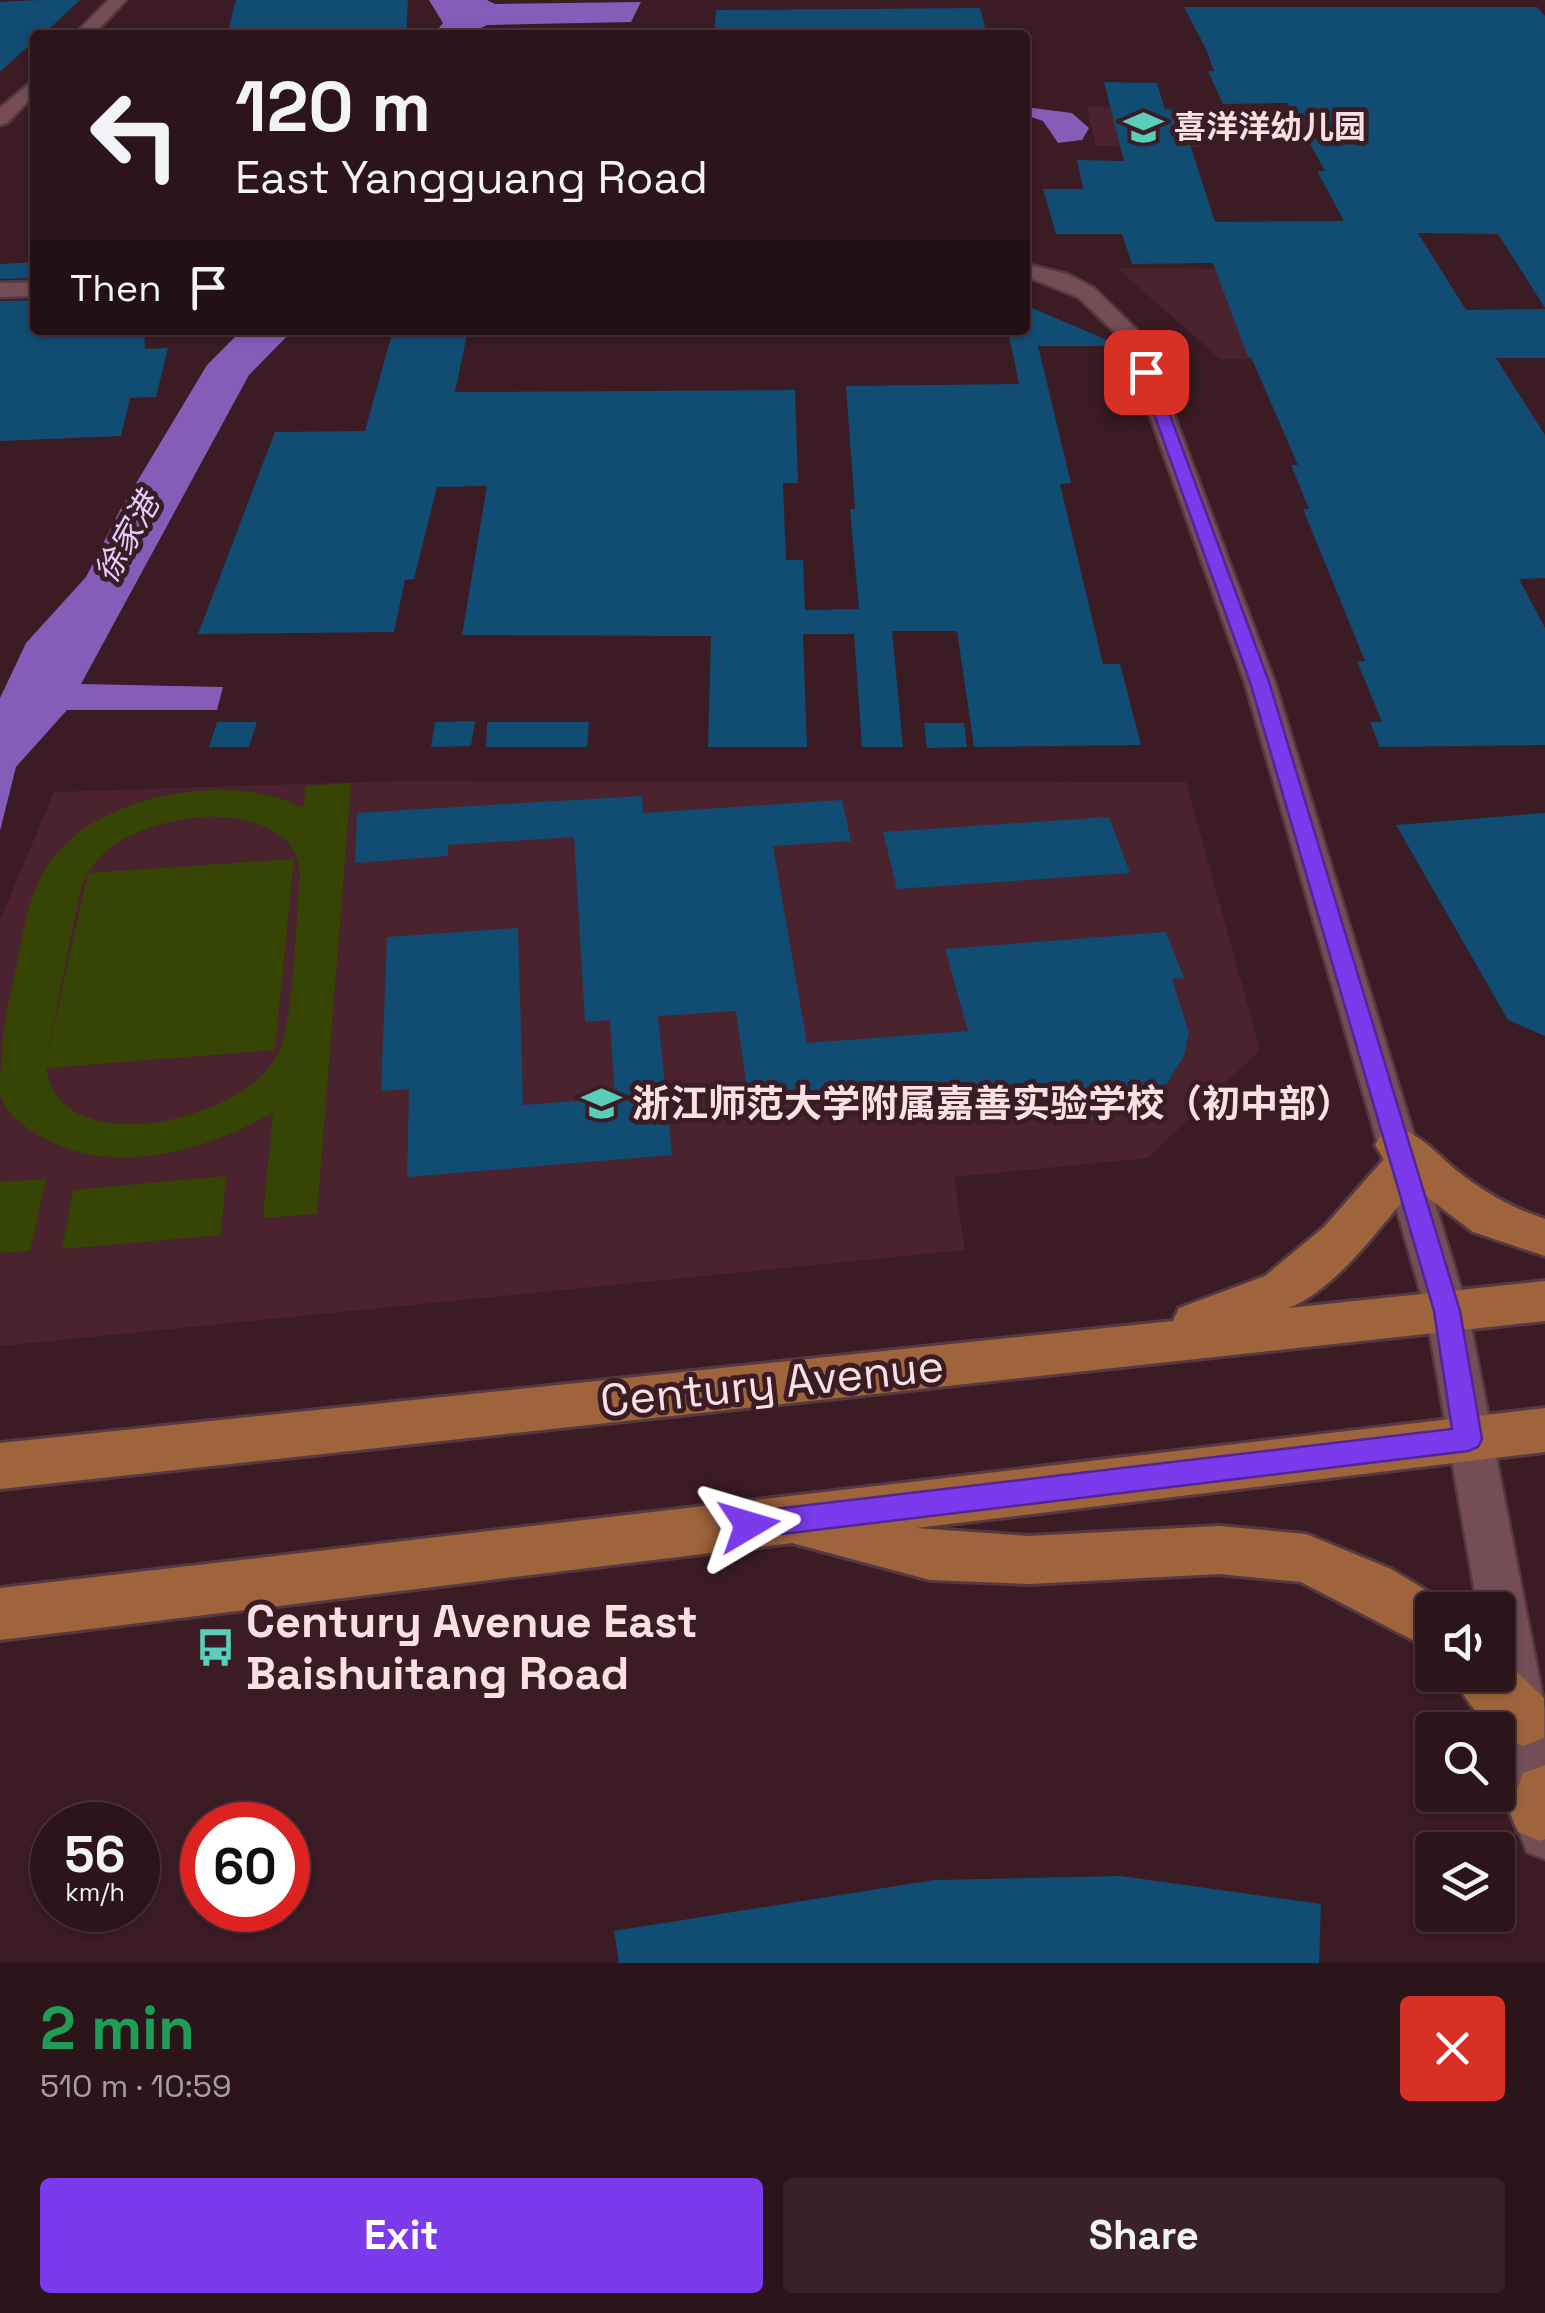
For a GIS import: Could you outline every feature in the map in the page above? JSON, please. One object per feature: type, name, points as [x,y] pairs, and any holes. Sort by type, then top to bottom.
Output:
[{"type":"main road","points":[[1142,1343],[1284,1290],[1341,1240],[1401,1156],[1490,1219],[1545,1238]]},
{"type":"main road","name":"Century Avenue","points":[[0,1466],[1545,1301]]},
{"type":"main road","points":[[0,1614],[1545,1430]]},
{"type":"main road","points":[[788,1520],[930,1556],[1030,1560],[1219,1550],[1306,1558],[1371,1587],[1415,1614]]},
{"type":"main road","points":[[1498,1692],[1522,1718]]},
{"type":"street","points":[[89,30],[118,0]]},
{"type":"street","points":[[0,119],[30,89]]},
{"type":"street","points":[[1030,271],[1074,283],[1110,310],[1134,338],[1260,682],[1447,1311],[1468,1439],[1544,1813]]},
{"type":"street","points":[[0,290],[30,288]]},
{"type":"shaded area","name":"喜洋洋幼儿园","points":[[1087,107],[1191,108],[1204,147],[1096,146]]},
{"type":"shaded area","points":[[1117,268],[1265,269],[1301,360],[1220,359]]},
{"type":"shaded area","name":"浙江师范大学附属嘉善实验学校（初中部）","points":[[397,781],[1186,782],[1260,1050],[1148,1158],[954,1177],[965,1250],[0,1346],[0,920],[54,792]]},
{"type":"green space","points":[[351,783],[317,1214],[263,1218],[273,1112],[246,1127],[184,1149],[120,1157],[88,1154],[57,1145],[20,1123],[0,1095],[7,1009],[34,892],[47,866],[68,841],[129,806],[165,796],[239,791],[303,808],[306,786]],"holes":[[[201,817],[232,818],[264,826],[289,844],[296,857],[300,873],[283,1041],[277,1056],[257,1080],[227,1100],[153,1123],[115,1124],[83,1116],[58,1098],[46,1068],[275,1050],[294,859],[88,873],[98,859],[145,829]],[[88,873],[45,1065],[80,892]]]},
{"type":"green space","points":[[226,1176],[221,1235],[62,1249],[73,1190]]},
{"type":"green space","points":[[46,1179],[30,1251],[0,1253],[0,1182]]},
{"type":"water","points":[[429,0],[487,0],[495,4],[641,2],[631,22],[437,30],[443,23]]},
{"type":"water","points":[[1030,108],[1072,113],[1089,128],[1082,140],[1058,143],[1043,121],[1030,117]]},
{"type":"water","name":"徐家港","points":[[237,335],[288,335],[249,375],[81,684],[223,687],[217,710],[67,710],[16,767],[0,831],[0,698],[26,643],[86,577],[120,510],[207,365]]},
{"type":"building","points":[[80,0],[49,29],[30,30],[30,45],[0,72],[0,2]]},
{"type":"building","points":[[236,0],[408,0],[406,30],[228,30]]},
{"type":"building","points":[[1184,7],[1537,7],[1545,16],[1545,308],[1498,234],[1418,233],[1466,310],[1545,309],[1545,358],[1496,358],[1545,435],[1545,578],[1519,579],[1545,628],[1545,745],[1380,747],[1370,722],[1382,722],[1357,661],[1365,661],[1303,509],[1309,509],[1291,465],[1298,465],[1248,357],[1213,263],[1132,264],[1122,234],[1056,234],[1043,189],[1083,189],[1077,160],[1124,161],[1104,82],[1157,83],[1165,110],[1179,110],[1215,222],[1344,221],[1317,171],[1325,171],[1287,103],[1223,104],[1208,71],[1214,71],[1206,49]]},
{"type":"building","points":[[980,8],[986,30],[714,30],[716,10]]},
{"type":"building","points":[[30,262],[30,278],[0,279],[0,264]]},
{"type":"building","points":[[30,300],[30,335],[144,335],[145,349],[168,348],[156,397],[130,398],[121,436],[0,441],[0,301]]},
{"type":"building","points":[[1030,307],[1121,346],[1038,346],[1071,483],[1060,484],[1103,664],[1120,664],[1141,745],[974,747],[957,631],[892,631],[903,747],[862,747],[854,634],[803,634],[807,747],[708,747],[711,636],[462,635],[487,486],[437,487],[414,579],[405,580],[394,632],[198,634],[275,432],[365,431],[392,335],[467,335],[455,392],[795,390],[798,483],[783,483],[786,560],[803,560],[805,610],[859,609],[850,509],[855,509],[846,386],[1019,384],[1009,335],[1030,335]]},
{"type":"building","points":[[475,721],[471,746],[431,747],[435,722]]},
{"type":"building","points":[[217,722],[257,722],[249,747],[209,747]]},
{"type":"building","points":[[487,722],[589,722],[587,747],[486,747]]},
{"type":"building","points":[[924,723],[964,723],[967,747],[927,748]]},
{"type":"building","points":[[642,796],[643,813],[842,800],[851,841],[773,846],[807,1043],[968,1031],[945,949],[1166,932],[1184,978],[1172,979],[1189,1033],[1184,1056],[1167,1083],[1149,1097],[1120,1114],[1080,1123],[1069,1124],[1056,1084],[750,1109],[736,1011],[658,1016],[672,1155],[407,1177],[409,1089],[381,1091],[387,937],[518,928],[523,1105],[615,1098],[610,1020],[585,1022],[574,837],[448,845],[448,856],[355,863],[357,813]]},
{"type":"building","points":[[1545,813],[1545,1036],[1508,1020],[1396,825]]},
{"type":"building","points":[[1109,817],[1130,873],[897,889],[883,832]]},
{"type":"building","points":[[1121,1876],[1321,1904],[1319,1963],[619,1963],[614,1931],[934,1880]]},
{"type":"place","name":"喜洋洋幼儿园","points":[[1144,127]]},
{"type":"place","name":"浙江师范大学附属嘉善实验学校（初中部）","points":[[602,1104]]},
{"type":"place","name":"Century Avenue East Baishuitang Road","points":[[216,1647]]},
{"type":"route","points":[[749,1525],[1468,1439],[1447,1311],[1260,682],[1146,372]]}]
